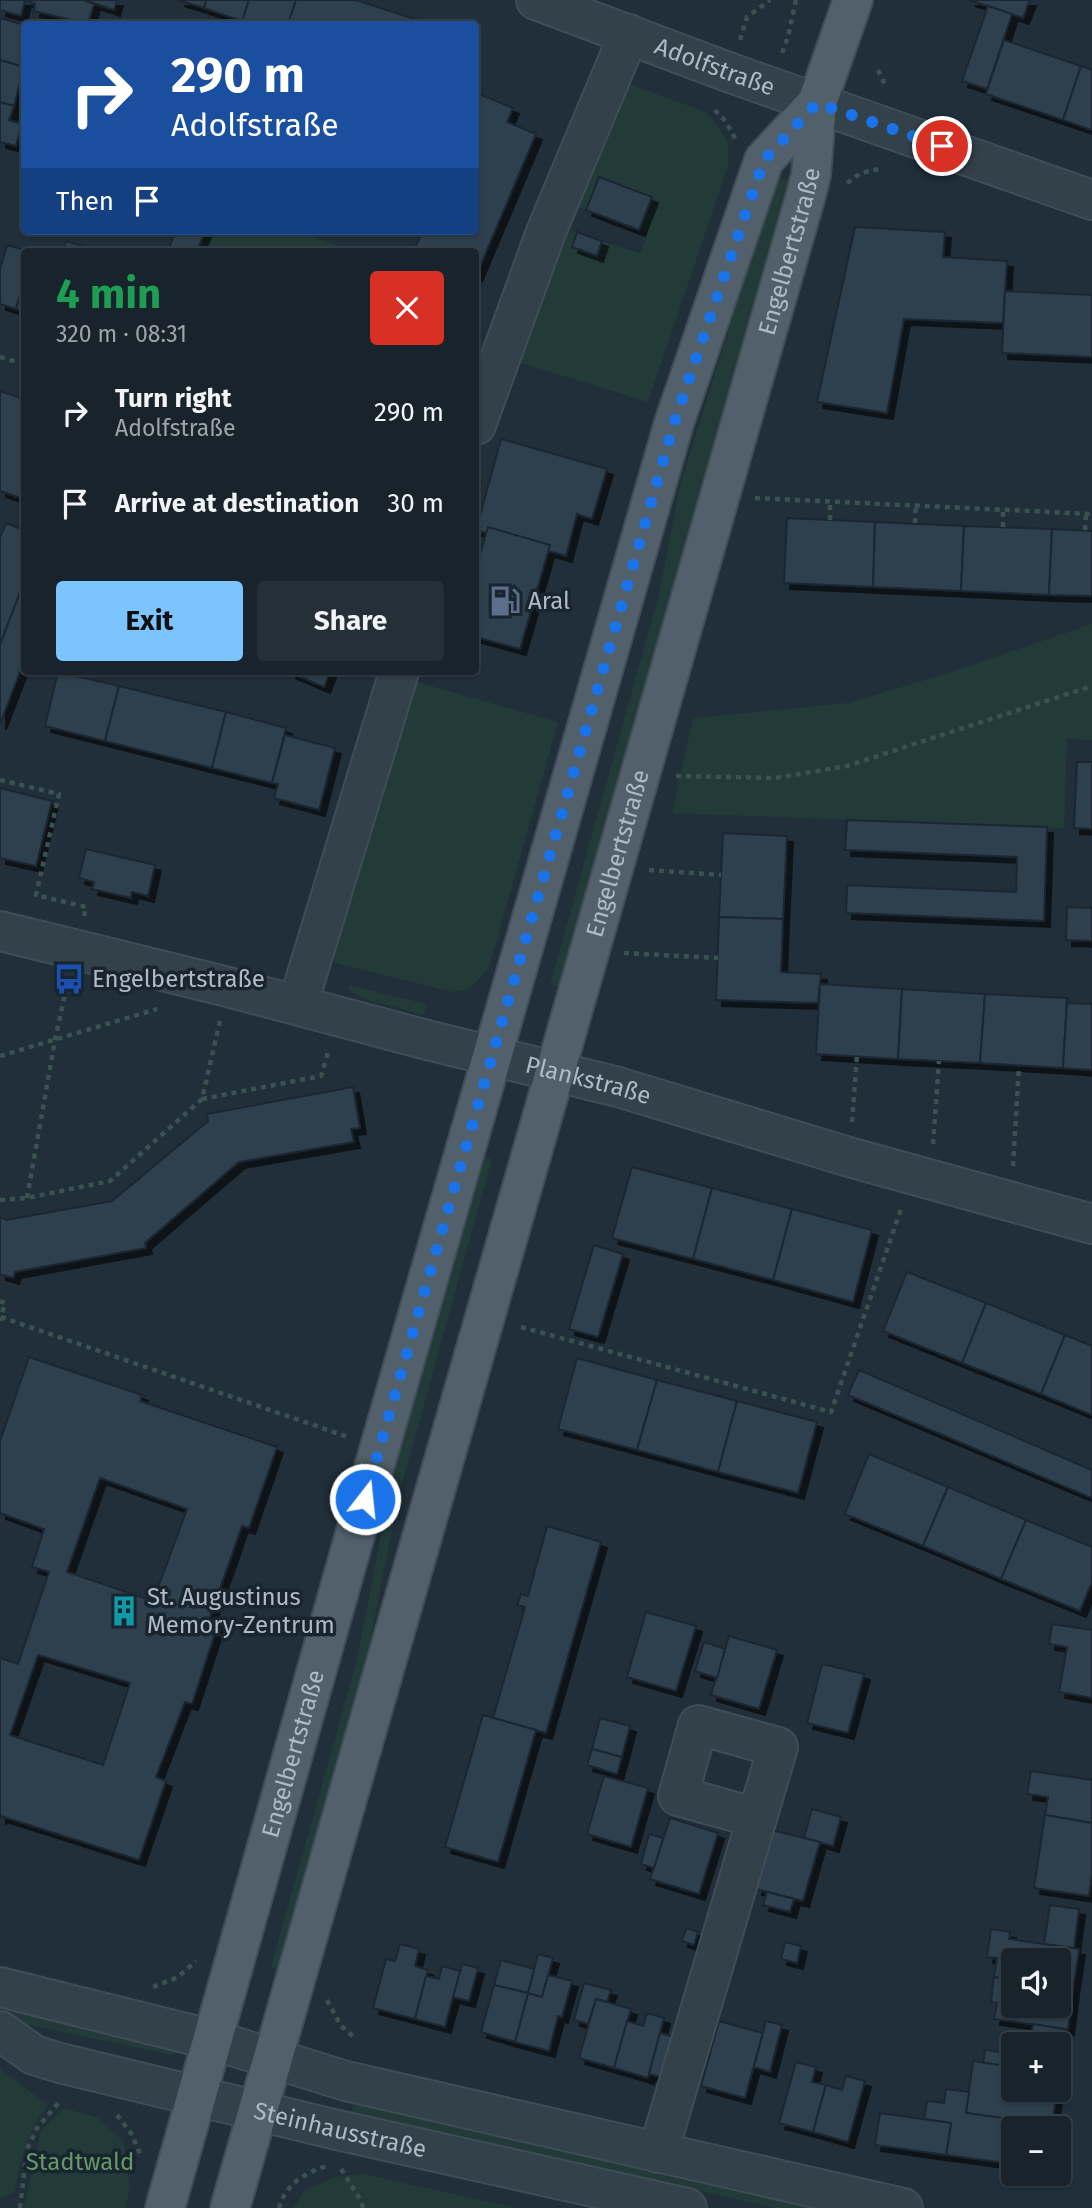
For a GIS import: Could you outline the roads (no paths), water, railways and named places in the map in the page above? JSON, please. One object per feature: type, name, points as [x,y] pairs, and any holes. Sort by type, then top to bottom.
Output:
[{"type":"main road","points":[[817,103],[853,0]]},
{"type":"main road","name":"Engelbertstraße","points":[[230,2208],[806,195],[811,174],[817,103]]},
{"type":"main road","name":"Engelbertstraße","points":[[165,2208],[674,423],[764,160],[817,103]]},
{"type":"street","name":"Adolfstraße","points":[[536,0],[1092,200]]},
{"type":"street","points":[[479,417],[547,232],[629,33]]},
{"type":"street","points":[[298,1004],[398,675]]},
{"type":"street","name":"Plankstraße","points":[[0,931],[228,986],[618,1087],[849,1157],[1092,1224]]},
{"type":"street","points":[[658,2152],[757,1818]]},
{"type":"street","name":"Steinhausstraße","points":[[0,1987],[213,2040],[346,2081],[903,2208]]},
{"type":"street","name":"Steinhausstraße","points":[[0,2031],[34,2055],[333,2129],[687,2208]]},
{"type":"place","name":"Aral","points":[[505,601]]},
{"type":"place","name":"Engelbertstraße","points":[[69,979]]},
{"type":"place","name":"St. Augustinus Memory-Zentrum","points":[[124,1611]]},
{"type":"park label","name":"Stadtwald","points":[[80,2162]]}]
